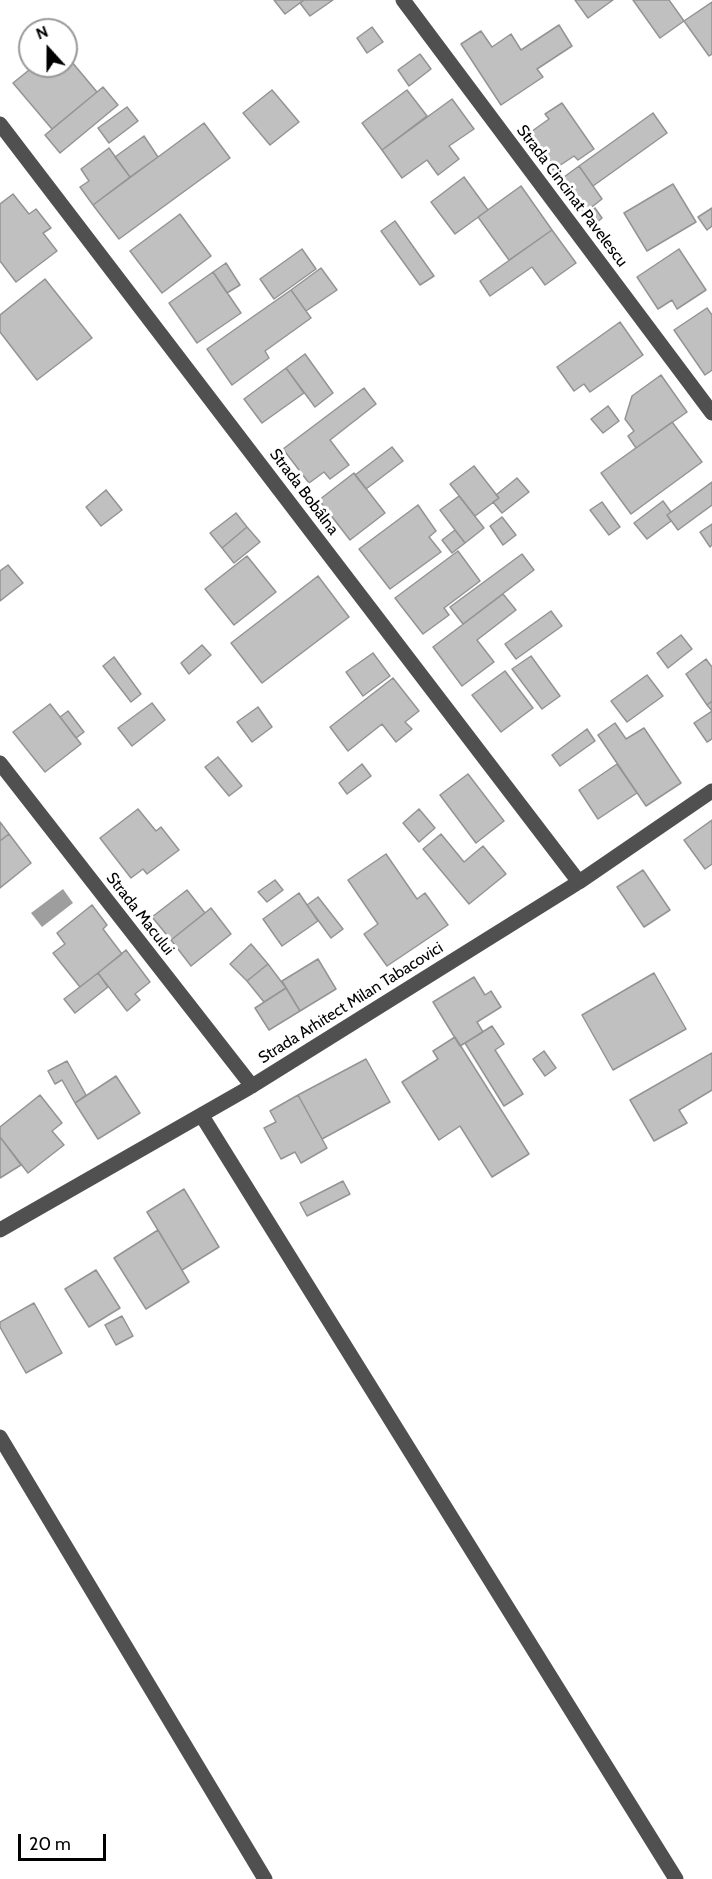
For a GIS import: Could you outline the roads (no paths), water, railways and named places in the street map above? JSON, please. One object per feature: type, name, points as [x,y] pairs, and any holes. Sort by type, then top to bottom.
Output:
[{"type":"street","name":"Strada Cincinat Pavelescu","points":[[403,0],[712,413]]},
{"type":"street","name":"Strada Bobâlna","points":[[0,124],[579,882]]},
{"type":"street","name":"Strada Macului","points":[[0,763],[252,1086]]},
{"type":"street","name":"Strada Arhitect Milan Tabacovici","points":[[0,1230],[252,1086],[579,882],[712,791]]},
{"type":"street","points":[[202,1116],[676,1879]]},
{"type":"street","points":[[0,1437],[265,1879]]}]
